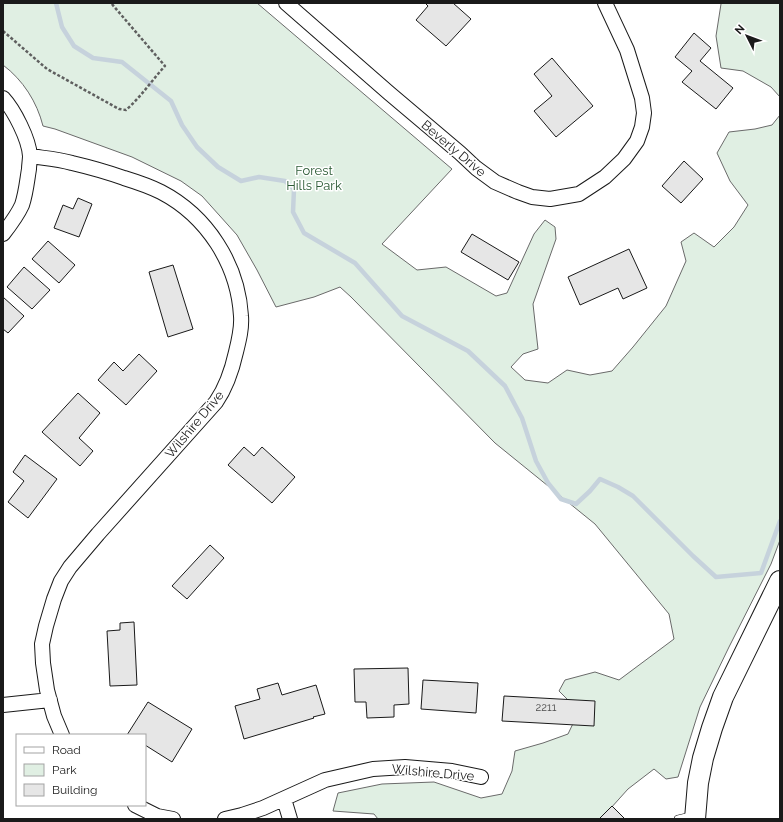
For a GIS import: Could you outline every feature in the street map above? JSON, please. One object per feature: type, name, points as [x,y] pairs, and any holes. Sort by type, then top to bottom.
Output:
[{"type":"street","name":"Beverly Drive","points":[[286,3],[383,88],[460,152],[476,168],[495,182],[518,192],[532,197],[550,199],[579,194],[605,177],[624,159],[636,142],[642,126],[644,113],[642,98],[627,50],[605,3]]},
{"type":"street","points":[[3,98],[17,119],[30,156],[28,180],[21,206],[3,234]]},
{"type":"street","name":"Wilshire Drive","points":[[30,156],[70,162],[102,170],[146,185],[175,200],[193,214],[205,226],[226,256],[240,299],[242,317],[240,336],[232,371],[228,382],[216,402],[98,534],[70,567],[61,581],[54,599],[42,644],[43,663],[50,700],[54,716],[62,734]]},
{"type":"street","points":[[689,818],[703,758],[723,697],[780,581]]},
{"type":"street","points":[[3,705],[50,700]]},
{"type":"street","name":"Wilshire Drive","points":[[225,819],[249,813],[284,799],[314,784],[373,769],[405,767],[481,777]]},
{"type":"street","points":[[284,799],[290,819]]},
{"type":"street","points":[[137,806],[157,816],[173,819]]},
{"type":"path","points":[[3,31],[47,69],[120,109],[126,110],[135,102],[140,94],[165,66],[111,3]]},
{"type":"green space","name":"Forest Hills Park","points":[[3,3],[257,3],[452,169],[382,244],[417,270],[446,267],[496,296],[507,293],[534,234],[545,220],[555,227],[556,239],[533,304],[538,349],[523,354],[511,367],[525,380],[548,383],[567,370],[590,375],[612,371],[666,306],[686,261],[681,242],[694,233],[714,247],[734,227],[748,205],[730,181],[717,153],[729,132],[755,129],[772,125],[780,115],[780,540],[771,564],[700,707],[678,777],[666,779],[654,769],[628,789],[601,819],[378,819],[374,814],[333,811],[338,793],[382,784],[434,782],[481,798],[502,794],[512,771],[515,751],[568,734],[579,711],[559,691],[565,680],[595,672],[619,680],[674,639],[669,614],[595,524],[495,443],[340,287],[314,297],[276,307],[237,235],[202,196],[181,181],[132,157],[43,126],[37,108],[28,92],[17,77],[3,65]]},
{"type":"green space","points":[[721,3],[780,3],[780,97],[771,87],[743,71],[721,68],[716,36]]},
{"type":"building","points":[[425,3],[453,3],[471,19],[446,46],[416,20],[428,6]]},
{"type":"building","points":[[694,33],[711,48],[700,61],[733,88],[716,109],[682,82],[692,71],[675,57]]},
{"type":"building","points":[[552,58],[593,106],[556,137],[534,111],[552,96],[534,74]]},
{"type":"building","points":[[684,161],[703,179],[681,203],[662,186]]},
{"type":"building","points":[[78,198],[92,204],[79,237],[54,228],[63,205],[73,209]]},
{"type":"building","points":[[472,234],[519,262],[508,280],[461,252]]},
{"type":"building","points":[[48,241],[75,265],[59,283],[32,259]]},
{"type":"building","points":[[629,249],[647,288],[623,299],[618,288],[580,305],[568,277]]},
{"type":"building","points":[[173,265],[193,329],[168,337],[149,272]]},
{"type":"building","points":[[24,267],[50,290],[32,309],[7,287]]},
{"type":"building","points":[[3,297],[24,316],[8,333],[3,329]]},
{"type":"building","points":[[139,354],[157,371],[126,405],[98,380],[114,362],[123,371]]},
{"type":"building","points":[[78,393],[100,413],[79,438],[93,451],[80,466],[42,432]]},
{"type":"building","points":[[244,447],[254,456],[262,447],[295,477],[272,503],[228,465]]},
{"type":"building","points":[[25,455],[57,479],[28,518],[8,502],[24,481],[13,472]]},
{"type":"building","points":[[210,545],[224,558],[187,599],[172,586]]},
{"type":"building","points":[[134,622],[137,685],[110,686],[107,631],[120,630],[120,623]]},
{"type":"building","points":[[408,668],[409,704],[394,705],[394,717],[367,718],[366,702],[355,702],[354,669]]},
{"type":"building","points":[[423,680],[478,683],[476,713],[421,709]]},
{"type":"building","points":[[278,683],[282,695],[316,685],[325,714],[244,739],[235,706],[260,699],[257,689]]},
{"type":"building","points":[[504,696],[595,701],[594,726],[502,721]]},
{"type":"building","points":[[148,702],[192,729],[172,762],[146,746],[146,734],[128,734]]},
{"type":"building","points":[[612,806],[625,819],[599,819]]},
{"type":"waterway","points":[[56,3],[62,27],[74,46],[93,58],[122,62],[171,101],[182,125],[197,147],[218,167],[241,181],[259,177],[285,181],[294,189],[293,212],[304,233],[355,263],[402,316],[468,351],[505,386],[522,418],[536,461],[548,483],[561,499],[576,504],[600,479],[618,487],[633,496],[716,577],[761,573],[780,521]]}]
